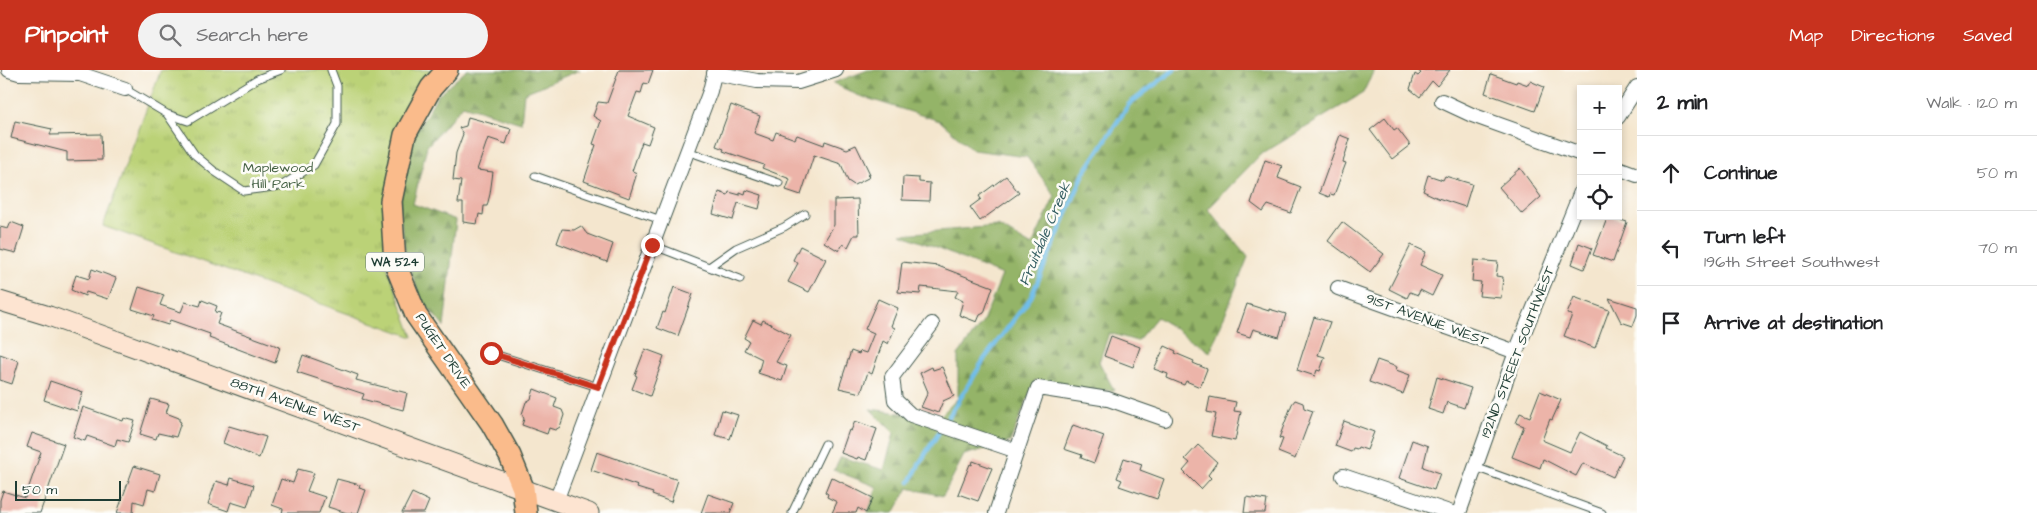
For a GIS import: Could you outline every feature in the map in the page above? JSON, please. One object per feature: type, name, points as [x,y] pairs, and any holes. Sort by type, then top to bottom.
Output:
[{"type":"main road","name":"PUGET DRIVE","points":[[448,70],[431,88],[405,135],[391,201],[395,263],[416,315],[492,424],[510,456],[523,488]]},
{"type":"main road","name":"WA 524","points":[[523,488],[526,513]]},
{"type":"street","points":[[9,70],[20,73],[80,74],[125,89]]},
{"type":"street","points":[[549,507],[598,387],[710,91],[715,71],[757,81],[798,82],[836,70]]},
{"type":"street","points":[[1622,111],[1637,87]]},
{"type":"street","points":[[1442,101],[1472,115],[1577,153]]},
{"type":"street","points":[[1622,169],[1637,175]]},
{"type":"street","name":"192ND STREET SOUTHWEST","points":[[1458,513],[1516,352],[1577,202]]},
{"type":"street","name":"91ST AVENUE WEST","points":[[1338,288],[1516,352]]},
{"type":"street","name":"88TH AVENUE WEST","points":[[0,301],[58,319],[523,488],[549,507],[589,513]]},
{"type":"street","points":[[932,324],[892,377],[895,400],[910,415],[1017,451]]},
{"type":"street","points":[[996,513],[1038,388],[1108,399],[1165,419]]},
{"type":"street","points":[[1343,476],[1452,513]]},
{"type":"lane","points":[[125,89],[167,114],[188,121],[257,78],[281,70]]},
{"type":"lane","points":[[167,114],[195,155],[244,192],[281,186],[314,165],[337,124],[337,86],[331,70]]},
{"type":"lane","points":[[687,152],[779,184]]},
{"type":"lane","points":[[535,176],[661,220]]},
{"type":"lane","points":[[709,267],[736,248],[784,227],[805,214]]},
{"type":"lane","points":[[652,245],[740,279]]},
{"type":"lane","points":[[491,353],[598,387]]},
{"type":"lane","points":[[792,513],[825,444]]},
{"type":"lane","points":[[1475,467],[1602,513]]},
{"type":"green space","name":"Maplewood Hill Park","points":[[161,70],[435,70],[429,76],[386,264],[413,337],[103,226]]},
{"type":"green space","points":[[467,70],[580,70],[524,93],[521,123],[463,105],[427,146],[413,204],[456,220],[444,327],[421,299],[406,257],[400,214],[403,180],[413,138],[437,96]]},
{"type":"green space","points":[[868,70],[1374,70],[1363,93],[1260,155],[1208,209],[1248,257],[1210,352],[1157,317],[1137,341],[1109,333],[1099,362],[1114,390],[1085,390],[1035,380],[1010,442],[964,455],[943,496],[908,488],[894,513],[868,513],[877,487],[834,470],[841,457],[884,470],[894,433],[870,409],[938,418],[958,398],[958,355],[983,322],[1002,275],[902,234],[998,226],[1032,246],[1055,196],[1027,157],[973,150],[940,121],[857,95],[833,83]]},
{"type":"building","points":[[619,70],[653,70],[648,84],[644,83],[641,93],[637,92],[628,116],[654,127],[648,144],[642,142],[632,171],[637,173],[629,198],[584,181],[596,145],[593,144],[601,121],[593,116],[598,102],[607,103]]},
{"type":"building","points":[[1417,70],[1450,70],[1437,86],[1432,81],[1420,97],[1410,89],[1415,74],[1418,76],[1421,73]]},
{"type":"building","points":[[1491,74],[1516,83],[1517,81],[1528,85],[1530,81],[1544,87],[1535,111],[1485,93]]},
{"type":"building","points":[[731,105],[760,116],[754,133],[773,140],[776,132],[795,139],[797,135],[824,145],[825,141],[847,149],[856,145],[870,177],[854,185],[848,181],[841,164],[814,155],[801,195],[786,190],[790,179],[762,168],[764,165],[723,151],[724,149],[716,146]]},
{"type":"building","points":[[468,117],[511,129],[506,144],[488,138],[477,170],[493,172],[487,206],[484,206],[483,215],[479,214],[477,224],[463,222],[463,203],[458,203],[461,181],[453,180],[456,153],[463,134],[459,128],[466,126]]},
{"type":"building","points":[[1385,118],[1394,130],[1397,128],[1410,145],[1392,159],[1370,130]]},
{"type":"building","points":[[15,121],[52,129],[50,135],[101,134],[102,160],[67,161],[67,152],[11,138]]},
{"type":"building","points":[[1340,135],[1350,139],[1343,162],[1346,163],[1334,195],[1330,194],[1329,197],[1319,193]]},
{"type":"building","points":[[1265,160],[1282,166],[1278,178],[1301,187],[1291,213],[1268,205],[1263,212],[1251,203]]},
{"type":"building","points":[[1520,168],[1541,197],[1522,214],[1499,187]]},
{"type":"building","points":[[1428,175],[1443,180],[1445,176],[1472,184],[1465,207],[1423,191]]},
{"type":"building","points":[[1006,176],[1019,193],[980,221],[970,207],[981,199],[979,196]]},
{"type":"building","points":[[903,177],[919,178],[919,182],[930,183],[929,201],[902,200]]},
{"type":"building","points":[[746,190],[762,195],[759,209],[738,203],[733,220],[713,214],[719,192],[728,195],[729,192],[740,195],[740,192],[745,194]]},
{"type":"building","points":[[858,199],[859,235],[854,235],[848,247],[843,244],[839,251],[824,242],[834,225],[834,200]]},
{"type":"building","points":[[1606,220],[1627,222],[1613,262],[1593,255]]},
{"type":"building","points":[[11,222],[24,227],[16,253],[0,249],[0,227],[8,229]]},
{"type":"building","points":[[1342,222],[1384,254],[1370,272],[1328,241]]},
{"type":"building","points":[[581,226],[587,234],[613,244],[607,262],[557,243],[562,229],[574,230]]},
{"type":"building","points":[[1579,243],[1592,248],[1584,269],[1572,264]]},
{"type":"building","points":[[1411,245],[1426,252],[1420,265],[1442,275],[1432,296],[1420,290],[1418,295],[1410,292],[1407,298],[1389,289]]},
{"type":"building","points":[[800,246],[826,259],[809,292],[788,282],[798,263],[793,260]]},
{"type":"building","points":[[1474,260],[1498,262],[1496,276],[1503,277],[1501,298],[1479,296],[1481,282],[1472,281]]},
{"type":"building","points":[[902,262],[938,266],[993,287],[984,313],[980,315],[977,322],[959,315],[963,301],[955,297],[958,291],[921,287],[920,294],[898,292]]},
{"type":"building","points":[[92,269],[116,278],[108,299],[86,292],[85,296],[71,290],[76,275],[89,279]]},
{"type":"building","points":[[139,287],[164,295],[160,305],[181,312],[185,302],[200,306],[202,300],[217,306],[215,312],[221,313],[217,324],[280,347],[275,363],[209,338],[210,334],[170,320],[168,325],[152,320],[154,316],[132,309]]},
{"type":"building","points":[[674,287],[693,294],[678,336],[657,328],[663,312],[665,313]]},
{"type":"building","points":[[1574,297],[1609,310],[1595,348],[1564,336],[1572,315],[1567,314]]},
{"type":"building","points":[[1609,298],[1637,307],[1637,315],[1633,326],[1621,322]]},
{"type":"building","points":[[878,299],[898,308],[891,326],[895,328],[888,344],[883,341],[872,374],[868,372],[861,393],[839,388],[851,351],[859,354],[860,351],[866,353],[874,333],[865,329]]},
{"type":"building","points":[[1247,304],[1286,314],[1279,337],[1253,329],[1250,337],[1237,333]]},
{"type":"building","points":[[1314,317],[1330,322],[1318,355],[1325,357],[1320,371],[1317,370],[1315,376],[1297,370]]},
{"type":"building","points":[[753,320],[761,324],[763,320],[791,335],[776,362],[787,366],[782,381],[758,373],[762,359],[744,350],[749,341],[744,338]]},
{"type":"building","points":[[1111,336],[1140,347],[1133,367],[1104,356]]},
{"type":"building","points":[[1165,346],[1207,369],[1200,387],[1186,381],[1184,385],[1167,378],[1168,374],[1154,369]]},
{"type":"building","points":[[645,349],[664,356],[650,396],[632,389]]},
{"type":"building","points":[[0,354],[19,361],[12,384],[0,380]]},
{"type":"building","points":[[303,355],[358,375],[356,380],[407,393],[403,410],[362,399],[364,394],[297,372]]},
{"type":"building","points":[[1377,360],[1397,367],[1396,370],[1410,375],[1403,394],[1369,382]]},
{"type":"building","points":[[932,367],[933,370],[942,367],[954,396],[943,401],[938,413],[921,407],[928,392],[920,373]]},
{"type":"building","points":[[1437,377],[1471,388],[1464,408],[1447,402],[1443,414],[1428,409]]},
{"type":"building","points":[[50,381],[83,392],[77,411],[44,400]]},
{"type":"building","points":[[534,389],[557,398],[554,407],[562,410],[564,415],[560,427],[555,430],[549,428],[547,434],[522,425],[524,419],[522,414],[526,402],[531,399]]},
{"type":"building","points":[[1540,391],[1561,400],[1552,420],[1550,419],[1542,440],[1570,452],[1580,432],[1607,446],[1606,448],[1623,456],[1613,477],[1583,463],[1576,476],[1543,459],[1540,468],[1512,457],[1524,426],[1516,423],[1520,413],[1530,417]]},
{"type":"building","points":[[1210,397],[1236,402],[1234,411],[1241,412],[1235,441],[1211,436],[1216,414],[1207,412]]},
{"type":"building","points":[[151,399],[169,404],[166,413],[179,418],[181,422],[176,437],[158,433],[156,439],[140,434]]},
{"type":"building","points":[[1295,400],[1303,403],[1304,408],[1313,411],[1295,459],[1278,452],[1283,439],[1279,438]]},
{"type":"building","points":[[83,407],[123,421],[124,418],[135,421],[128,442],[117,439],[115,446],[87,436],[85,441],[73,437]]},
{"type":"building","points":[[722,410],[738,415],[730,439],[715,435]]},
{"type":"building","points":[[855,421],[877,429],[866,460],[841,453],[849,430],[851,431]]},
{"type":"building","points":[[1344,421],[1374,432],[1367,450],[1358,447],[1357,449],[1353,448],[1351,452],[1335,446]]},
{"type":"building","points":[[1073,425],[1104,436],[1094,463],[1081,458],[1082,455],[1064,449]]},
{"type":"building","points":[[229,426],[266,437],[259,458],[223,443]]},
{"type":"building","points":[[32,433],[64,444],[40,513],[0,513],[0,500],[3,491],[25,498],[41,452],[27,447]]},
{"type":"building","points":[[1412,440],[1428,446],[1423,467],[1440,473],[1434,490],[1399,478]]},
{"type":"building","points":[[1198,445],[1217,462],[1208,475],[1211,478],[1201,489],[1183,471],[1190,463],[1185,459]]},
{"type":"building","points":[[597,452],[678,480],[671,502],[637,488],[638,486],[591,470]]},
{"type":"building","points":[[1124,458],[1142,464],[1140,470],[1164,479],[1157,499],[1119,486],[1122,480],[1117,478]]},
{"type":"building","points":[[973,461],[992,468],[978,501],[958,494]]},
{"type":"building","points":[[134,466],[160,474],[155,491],[148,489],[144,504],[134,501],[133,513],[117,513]]},
{"type":"building","points":[[298,469],[314,473],[307,491],[325,497],[319,513],[282,513],[283,509],[272,505],[281,479],[293,483]]},
{"type":"building","points":[[831,477],[873,498],[866,513],[858,508],[856,513],[832,513],[837,502],[827,497],[828,494],[825,492]]},
{"type":"building","points":[[231,478],[254,485],[247,507],[231,502],[228,511],[208,504],[216,481],[229,485]]},
{"type":"building","points":[[337,479],[360,485],[359,488],[366,490],[358,513],[347,513],[328,507]]},
{"type":"building","points":[[412,493],[429,501],[424,513],[402,513]]},
{"type":"building","points":[[708,494],[734,503],[730,513],[701,513]]},
{"type":"building","points":[[1246,497],[1267,500],[1265,513],[1244,513]]},
{"type":"waterway","name":"Fruitdale Creek","points":[[948,418],[985,358],[1031,297],[1084,173],[1129,104],[1174,70]]},
{"type":"waterway","name":"Fruitdale Creek","points":[[910,482],[939,432]]},
{"type":"route","points":[[491,353],[598,387],[652,245]]}]
